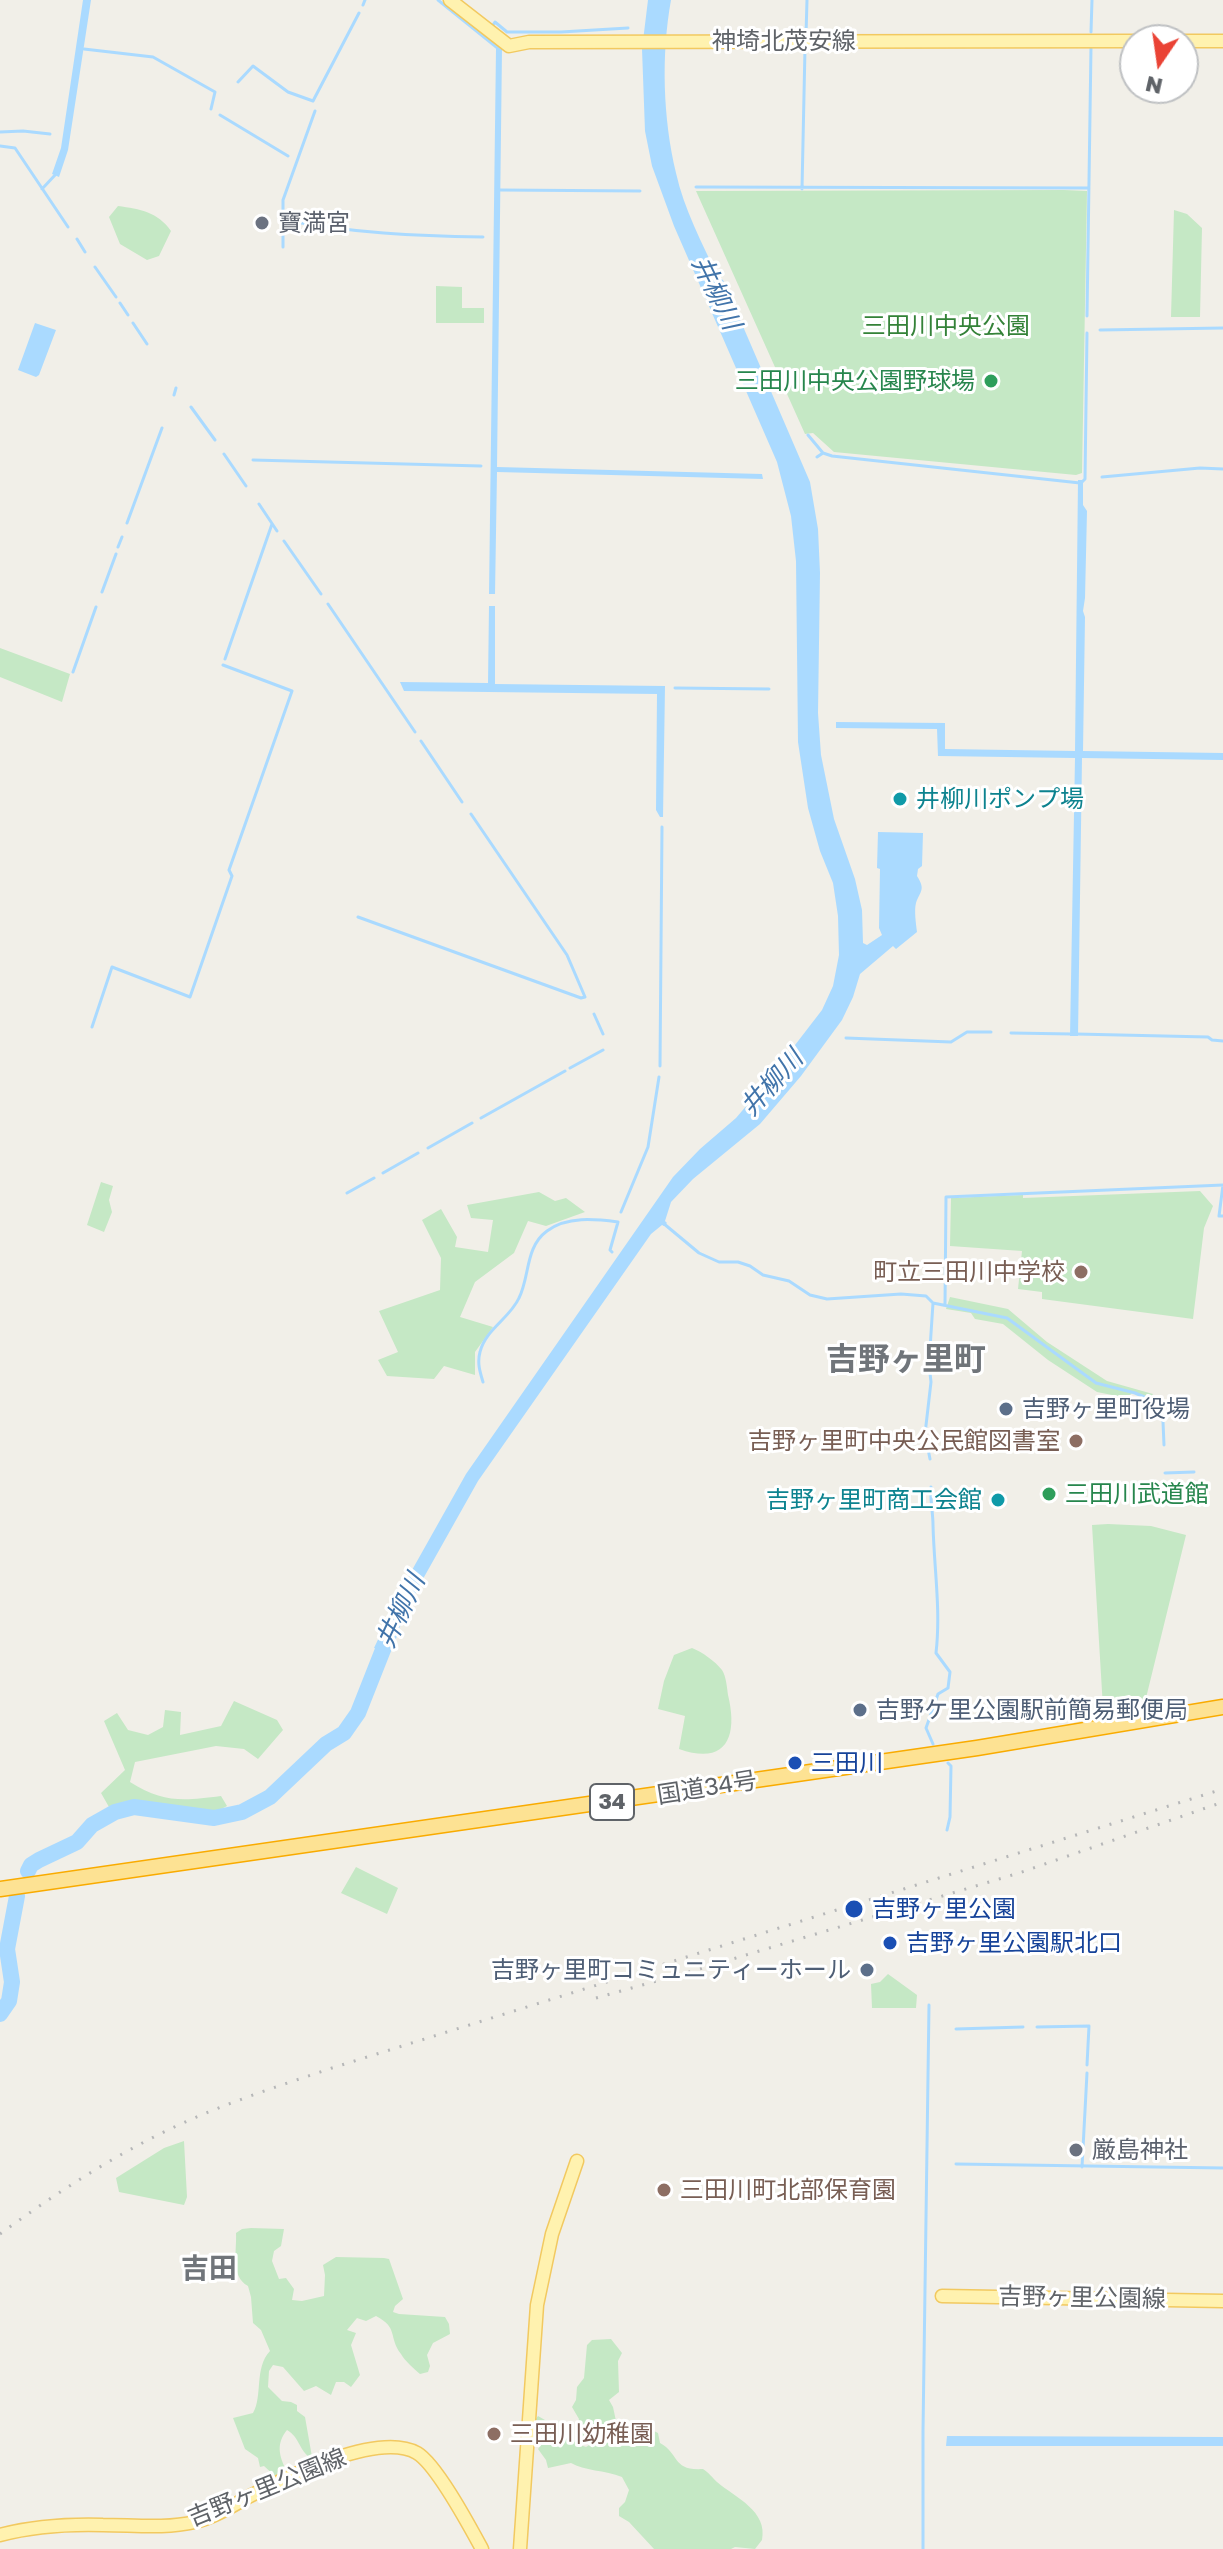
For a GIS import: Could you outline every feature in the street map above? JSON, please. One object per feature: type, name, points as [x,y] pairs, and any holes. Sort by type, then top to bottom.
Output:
[{"type":"highway","name":"国道34号","points":[[0,1889],[977,1748],[1223,1707]]},
{"type":"main road","name":"神埼北茂安線","points":[[450,0],[509,46],[529,42],[636,41],[1119,41]]},
{"type":"main road","points":[[1199,41],[1223,41]]},
{"type":"main road","points":[[520,2549],[537,2305],[552,2234],[577,2161]]},
{"type":"main road","name":"吉野ヶ里公園線","points":[[942,2296],[1223,2301]]},
{"type":"main road","name":"吉野ヶ里公園線","points":[[0,2535],[55,2526],[192,2523],[351,2453],[391,2447],[406,2449],[424,2459],[435,2471],[482,2549]]},
{"type":"green space","name":"三田川中央公園","points":[[696,191],[1087,191],[1082,473],[1076,475],[834,452],[813,433],[805,434]]},
{"type":"green space","points":[[118,206],[148,212],[171,231],[159,256],[147,260],[120,244],[109,217]]},
{"type":"green space","points":[[1174,210],[1187,214],[1202,228],[1200,317],[1171,317]]},
{"type":"green space","points":[[436,286],[462,287],[462,308],[484,308],[484,323],[436,323]]},
{"type":"green space","points":[[0,648],[70,674],[62,702],[0,677]]},
{"type":"green space","points":[[101,1182],[113,1186],[109,1200],[112,1212],[104,1232],[87,1225]]},
{"type":"green space","points":[[1200,1191],[1213,1206],[1204,1228],[1193,1319],[1042,1299],[1042,1292],[1018,1289],[1022,1251],[950,1246],[951,1198]]},
{"type":"green space","points":[[539,1192],[555,1201],[566,1198],[585,1212],[546,1226],[528,1221],[514,1253],[475,1282],[460,1317],[493,1327],[475,1352],[475,1375],[444,1366],[434,1379],[387,1376],[378,1360],[398,1352],[379,1311],[440,1290],[441,1258],[422,1220],[441,1209],[457,1237],[455,1247],[488,1252],[493,1220],[471,1218],[467,1205]]},
{"type":"green space","points":[[950,1297],[1008,1309],[1047,1342],[1107,1381],[1153,1394],[1150,1399],[1133,1392],[1127,1398],[1097,1392],[1048,1360],[1003,1324],[975,1319],[971,1313],[946,1309]]},
{"type":"green space","points":[[1092,1525],[1151,1526],[1186,1535],[1145,1702],[1103,1708]]},
{"type":"green space","points":[[692,1648],[722,1670],[731,1710],[730,1735],[725,1744],[708,1754],[679,1749],[685,1716],[658,1709],[674,1655]]},
{"type":"green space","points":[[234,1701],[277,1720],[283,1730],[258,1759],[244,1749],[216,1746],[135,1762],[130,1782],[153,1794],[174,1799],[221,1796],[227,1806],[214,1813],[137,1804],[109,1807],[101,1793],[125,1770],[104,1721],[117,1713],[128,1730],[148,1735],[163,1727],[165,1710],[181,1712],[180,1735],[221,1726]]},
{"type":"green space","points":[[356,1867],[398,1888],[387,1914],[341,1893]]},
{"type":"green space","points":[[888,1974],[917,1995],[916,2008],[872,2008],[871,1984],[880,1982]]},
{"type":"green space","points":[[184,2141],[187,2197],[184,2205],[119,2192],[116,2178],[164,2148]]},
{"type":"green space","points":[[251,2228],[284,2229],[281,2246],[274,2251],[272,2261],[279,2279],[286,2278],[294,2289],[292,2300],[324,2296],[323,2265],[336,2257],[384,2258],[389,2259],[403,2299],[393,2312],[445,2317],[449,2324],[450,2334],[433,2343],[427,2355],[428,2372],[420,2374],[403,2357],[391,2329],[383,2320],[376,2316],[366,2321],[357,2318],[347,2330],[356,2333],[351,2345],[360,2375],[351,2387],[344,2382],[336,2382],[331,2395],[316,2386],[304,2391],[283,2367],[273,2365],[269,2371],[268,2387],[282,2401],[297,2405],[297,2411],[305,2417],[312,2457],[305,2454],[287,2430],[280,2450],[286,2470],[276,2477],[264,2466],[260,2467],[258,2458],[245,2449],[233,2418],[253,2413],[262,2365],[270,2351],[261,2330],[253,2323],[248,2286],[242,2282],[237,2270],[236,2233]]},
{"type":"green space","points":[[611,2339],[622,2353],[618,2361],[619,2392],[609,2400],[619,2435],[643,2429],[658,2433],[660,2443],[681,2465],[703,2469],[749,2506],[763,2530],[762,2540],[755,2549],[654,2549],[629,2522],[619,2516],[619,2508],[629,2490],[622,2477],[571,2463],[548,2468],[538,2449],[547,2437],[537,2436],[533,2432],[535,2420],[538,2416],[562,2422],[573,2441],[586,2447],[594,2442],[592,2435],[583,2436],[576,2430],[579,2419],[572,2407],[577,2387],[584,2378],[587,2345],[592,2340]]},
{"type":"water","points":[[83,0],[91,0],[68,150],[59,177],[52,174],[61,148]]},
{"type":"water","points":[[648,0],[671,0],[666,43],[666,109],[676,173],[684,200],[718,277],[723,280],[810,482],[818,529],[820,573],[818,713],[821,755],[834,819],[855,879],[862,910],[863,943],[867,945],[882,935],[879,928],[878,832],[923,833],[922,866],[917,876],[922,888],[915,906],[917,932],[896,949],[893,946],[860,974],[842,1020],[801,1076],[760,1124],[693,1179],[671,1202],[667,1223],[651,1234],[478,1481],[419,1586],[388,1652],[374,1648],[407,1579],[466,1474],[673,1177],[736,1118],[822,1010],[833,986],[839,955],[833,883],[808,808],[798,742],[796,561],[791,516],[777,462],[674,226],[652,166],[645,131],[642,49]]},
{"type":"water","points":[[496,49],[502,49],[497,467],[762,474],[763,479],[497,472],[495,594],[489,594]]},
{"type":"water","points":[[35,323],[56,330],[36,377],[18,370]]},
{"type":"water","points":[[1078,480],[1083,480],[1083,505],[1087,511],[1083,751],[1223,753],[1223,760],[1082,758],[1078,1036],[1070,1036],[1075,758],[938,756],[937,729],[836,728],[836,722],[945,723],[945,749],[1075,751]]},
{"type":"water","points":[[489,606],[495,606],[495,684],[665,686],[663,817],[656,810],[657,694],[404,691],[400,682],[488,683]]},
{"type":"water","points":[[947,2436],[1223,2437],[1223,2446],[946,2446]]},
{"type":"waterway","points":[[363,5],[365,0]]},
{"type":"waterway","points":[[438,0],[500,50]]},
{"type":"waterway","points":[[806,35],[807,0]]},
{"type":"waterway","points":[[1091,32],[1092,0]]},
{"type":"waterway","points":[[238,82],[253,66],[288,92],[313,101],[359,13]]},
{"type":"waterway","points":[[493,25],[495,22],[507,32],[628,28]]},
{"type":"waterway","points":[[1087,316],[1091,47]]},
{"type":"waterway","points":[[802,189],[805,48]]},
{"type":"waterway","points":[[84,49],[153,57],[215,92],[211,109]]},
{"type":"waterway","points":[[283,247],[283,200],[315,111]]},
{"type":"waterway","points":[[220,115],[288,156]]},
{"type":"waterway","points":[[0,132],[50,134]]},
{"type":"waterway","points":[[0,146],[15,148],[68,227]]},
{"type":"waterway","points":[[42,189],[56,174]]},
{"type":"waterway","points":[[696,187],[1089,188]]},
{"type":"waterway","points":[[500,190],[640,191]]},
{"type":"waterway","points":[[285,220],[384,233],[483,237]]},
{"type":"waterway","points":[[77,239],[85,252]]},
{"type":"waterway","points":[[95,267],[116,297]]},
{"type":"waterway","points":[[120,303],[128,315]]},
{"type":"waterway","points":[[133,323],[147,344]]},
{"type":"waterway","points":[[1100,330],[1223,328]]},
{"type":"waterway","points":[[1082,482],[1085,479],[1087,333]]},
{"type":"waterway","points":[[174,395],[176,388]]},
{"type":"waterway","points":[[191,407],[215,440]]},
{"type":"waterway","points":[[127,523],[162,428]]},
{"type":"waterway","points":[[808,435],[823,453]]},
{"type":"waterway","points":[[817,457],[823,453],[1080,483]]},
{"type":"waterway","points":[[224,454],[246,486]]},
{"type":"waterway","points":[[253,460],[481,466]]},
{"type":"waterway","points":[[1102,477],[1200,468],[1223,469]]},
{"type":"waterway","points":[[259,504],[277,531]]},
{"type":"waterway","points":[[225,659],[272,524]]},
{"type":"waterway","points":[[118,547],[122,537]]},
{"type":"waterway","points":[[284,541],[321,594]]},
{"type":"waterway","points":[[102,592],[116,554]]},
{"type":"waterway","points":[[328,604],[415,732]]},
{"type":"waterway","points":[[73,672],[96,607]]},
{"type":"waterway","points":[[92,1027],[112,967],[190,997],[232,876],[229,870],[292,691],[223,665]]},
{"type":"waterway","points":[[675,688],[769,689]]},
{"type":"waterway","points":[[421,741],[462,802]]},
{"type":"waterway","points":[[358,917],[585,997],[567,955],[471,814]]},
{"type":"waterway","points":[[660,1066],[662,827]]},
{"type":"waterway","points":[[594,1014],[603,1034]]},
{"type":"waterway","points":[[846,1038],[951,1042],[967,1032],[991,1032]]},
{"type":"waterway","points":[[1011,1033],[1072,1034]]},
{"type":"waterway","points":[[1076,1034],[1208,1037],[1223,1041]]},
{"type":"waterway","points":[[570,1068],[603,1050]]},
{"type":"waterway","points":[[481,1118],[565,1071]]},
{"type":"waterway","points":[[621,1212],[648,1147],[659,1077]]},
{"type":"waterway","points":[[428,1148],[472,1123]]},
{"type":"waterway","points":[[383,1173],[418,1153]]},
{"type":"waterway","points":[[347,1193],[374,1178]]},
{"type":"waterway","points":[[945,1304],[946,1197],[1223,1185],[1219,1216],[1223,1216]]},
{"type":"waterway","points":[[483,1382],[479,1360],[483,1344],[519,1298],[531,1253],[540,1238],[555,1226],[572,1221],[618,1222],[612,1252]]},
{"type":"waterway","points":[[663,1223],[699,1253],[719,1262],[738,1262],[750,1266],[763,1275],[789,1281],[810,1295],[827,1299],[901,1294],[926,1296],[933,1303],[1007,1318],[1096,1383],[1149,1399],[1158,1408],[1163,1422],[1164,1445]]},
{"type":"waterway","points":[[930,1459],[925,1434],[931,1382],[929,1364],[933,1303]]},
{"type":"waterway","points":[[1165,1473],[1194,1472]]},
{"type":"waterway","points":[[931,1487],[938,1605],[936,1653],[950,1672],[948,1688],[938,1694],[926,1728],[933,1744]]},
{"type":"waterway","name":"井柳川","points":[[28,1871],[39,1860],[77,1842],[92,1825],[115,1812],[134,1807],[214,1818],[242,1812],[270,1797],[326,1744],[344,1733],[358,1713],[390,1632]]},
{"type":"waterway","points":[[947,1830],[951,1766],[948,1763]]},
{"type":"waterway","name":"井柳川","points":[[0,2014],[9,2001],[12,1982],[7,1949],[17,1896]]},
{"type":"waterway","points":[[931,1917],[932,1912]]},
{"type":"waterway","points":[[923,2549],[929,2005]]},
{"type":"waterway","points":[[1037,2027],[1089,2026],[1087,2065]]},
{"type":"waterway","points":[[956,2029],[1023,2027]]},
{"type":"waterway","points":[[1082,2167],[1087,2073]]},
{"type":"waterway","points":[[956,2164],[1223,2168]]},
{"type":"railway","points":[[0,2234],[60,2192],[144,2142],[248,2097],[1223,1789]]},
{"type":"railway","points":[[596,1998],[1019,1873],[1223,1802]]},
{"type":"place","name":"寶満宮","points":[[262,223]]},
{"type":"place","name":"三田川中央公園野球場","points":[[991,381]]},
{"type":"place","name":"井柳川ポンプ場","points":[[900,799]]},
{"type":"place","name":"町立三田川中学校","points":[[1081,1272]]},
{"type":"place","name":"吉野ヶ里町役場","points":[[1006,1409]]},
{"type":"place","name":"吉野ヶ里町中央公民館図書室","points":[[1076,1441]]},
{"type":"place","name":"三田川武道館","points":[[1049,1494]]},
{"type":"place","name":"吉野ヶ里町商工会館","points":[[998,1500]]},
{"type":"place","name":"吉野ケ里公園駅前簡易郵便局","points":[[860,1710]]},
{"type":"place","name":"三田川","points":[[795,1763]]},
{"type":"place","name":"吉野ヶ里公園","points":[[854,1909]]},
{"type":"place","name":"吉野ヶ里公園駅北口","points":[[890,1943]]},
{"type":"place","name":"吉野ヶ里町コミュニティーホール","points":[[867,1970]]},
{"type":"place","name":"厳島神社","points":[[1076,2150]]},
{"type":"place","name":"三田川町北部保育園","points":[[664,2190]]},
{"type":"place","name":"三田川幼稚園","points":[[494,2434]]},
{"type":"district","name":"吉野ヶ里町","points":[[906,1360]]},
{"type":"district","name":"吉田","points":[[209,2269]]}]
